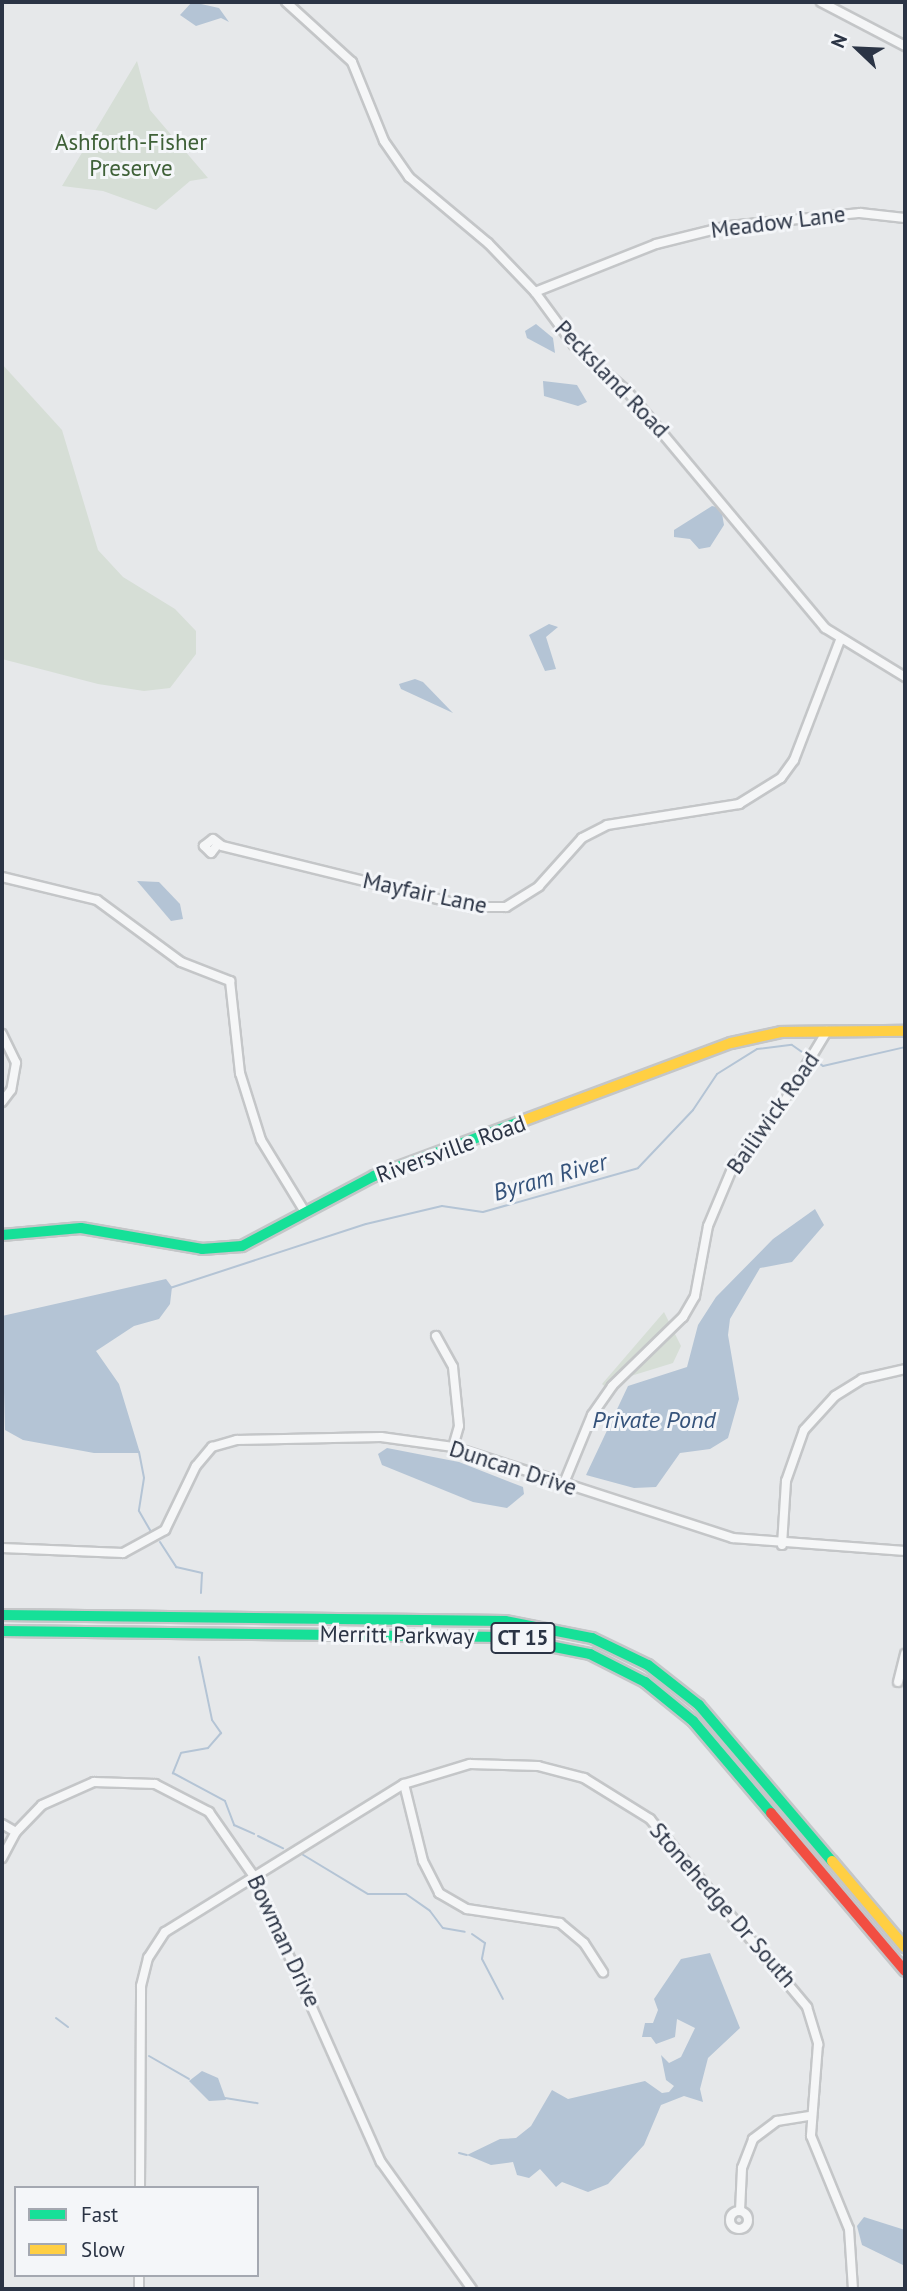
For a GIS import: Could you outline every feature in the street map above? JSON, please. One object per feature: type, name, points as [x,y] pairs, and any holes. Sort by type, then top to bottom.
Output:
[{"type":"main road","name":"Riversville Road","points":[[2,1235],[81,1228],[224,1250],[260,1239],[306,1212],[416,1159],[661,1074],[757,1035],[827,1031],[905,1031]]},
{"type":"main road","name":"Merritt Parkway","points":[[2,1615],[505,1621],[592,1638],[648,1665],[699,1704],[905,1947]]},
{"type":"main road","name":"Merritt Parkway","points":[[2,1631],[492,1636],[542,1641],[590,1654],[645,1682],[693,1721],[905,1971]]},
{"type":"street","name":"Pecksland Road","points":[[286,2],[352,62],[396,162],[535,292],[574,345],[670,438],[816,618],[841,640],[905,677]]},
{"type":"street","points":[[821,2],[905,46]]},
{"type":"street","name":"Meadow Lane","points":[[535,292],[656,244],[729,226],[860,213],[905,218]]},
{"type":"street","name":"Mayfair Lane","points":[[218,844],[471,907],[506,907],[539,886],[582,838],[607,825],[739,804],[781,778],[794,761],[841,640]]},
{"type":"street","points":[[2,877],[97,900],[181,962],[230,981],[240,1073],[261,1140],[306,1212]]},
{"type":"street","name":"Bailiwick Road","points":[[564,1483],[592,1415],[612,1386],[683,1317],[695,1296],[720,1193],[805,1070],[827,1031]]},
{"type":"street","points":[[2,1034],[16,1063],[10,1090],[2,1102]]},
{"type":"street","points":[[436,1336],[453,1367],[459,1426],[453,1447]]},
{"type":"street","points":[[782,1545],[786,1481],[804,1430],[835,1396],[862,1379],[905,1369]]},
{"type":"street","name":"Duncan Drive","points":[[2,1548],[123,1553],[145,1545],[165,1530],[212,1447],[237,1440],[381,1437],[453,1447],[698,1529],[782,1545],[905,1551]]},
{"type":"street","points":[[898,1682],[905,1654]]},
{"type":"street","name":"Stonehedge Dr South","points":[[140,2186],[145,1967],[155,1944],[177,1922],[404,1784],[470,1764],[538,1766],[584,1778],[650,1819],[807,2007],[818,2044],[810,2116],[817,2155],[849,2229],[853,2289]]},
{"type":"street","name":"Bowman Drive","points":[[2,1858],[16,1832],[42,1805],[74,1787],[134,1780],[175,1790],[209,1812],[253,1875],[333,2045],[369,2140],[472,2289]]},
{"type":"street","points":[[404,1784],[423,1861],[439,1893],[467,1909],[560,1923],[583,1942],[603,1972]]},
{"type":"street","points":[[2,1824],[16,1832]]},
{"type":"street","points":[[740,2211],[742,2168],[753,2139],[777,2121],[810,2116]]},
{"type":"green space","name":"Ashforth-Fisher Preserve","points":[[137,61],[150,110],[208,178],[190,181],[156,210],[103,191],[62,186]]},
{"type":"green space","points":[[2,364],[62,430],[98,550],[123,577],[175,609],[196,631],[196,654],[170,688],[144,691],[98,684],[2,659]]},
{"type":"green space","points":[[664,1312],[681,1346],[673,1363],[621,1379],[610,1391],[602,1384]]},
{"type":"water","points":[[192,2],[219,8],[229,22],[221,18],[196,26],[180,15]]},
{"type":"water","points":[[536,324],[553,338],[555,353],[527,338],[525,331]]},
{"type":"water","points":[[543,381],[577,385],[587,402],[578,406],[544,396]]},
{"type":"water","points":[[712,506],[721,508],[724,525],[710,547],[699,549],[690,539],[674,537],[674,530]]},
{"type":"water","points":[[549,624],[558,627],[546,637],[556,669],[545,671],[529,635]]},
{"type":"water","points":[[415,679],[423,682],[453,713],[401,689],[399,684]]},
{"type":"water","points":[[137,881],[159,882],[180,904],[183,919],[171,921]]},
{"type":"water","name":"Private Pond","points":[[815,1209],[824,1225],[792,1262],[760,1268],[730,1319],[728,1335],[739,1399],[728,1438],[710,1449],[680,1453],[656,1487],[634,1488],[586,1475],[628,1386],[687,1367],[698,1325],[716,1297],[773,1239]]},
{"type":"water","points":[[166,1279],[172,1287],[170,1304],[159,1319],[134,1326],[96,1351],[119,1384],[140,1453],[94,1453],[23,1440],[5,1430],[2,1316]]},
{"type":"water","points":[[387,1448],[459,1462],[523,1487],[524,1494],[507,1508],[473,1502],[382,1465],[378,1454]]},
{"type":"water","points":[[710,1953],[740,2028],[708,2058],[700,2089],[703,2102],[684,2096],[661,2105],[644,2145],[608,2184],[588,2192],[562,2182],[556,2187],[540,2169],[529,2178],[517,2175],[513,2162],[491,2165],[467,2155],[500,2139],[516,2138],[531,2126],[552,2090],[568,2099],[645,2081],[662,2093],[669,2092],[674,2086],[666,2080],[661,2055],[669,2063],[681,2057],[695,2028],[677,2019],[675,2037],[656,2044],[651,2037],[642,2037],[645,2023],[653,2023],[658,2010],[654,1999],[681,1959]]},
{"type":"water","points":[[202,2071],[218,2078],[226,2100],[209,2101],[189,2081]]},
{"type":"water","points":[[864,2217],[905,2230],[905,2266],[862,2245],[857,2226]]},
{"type":"waterway","name":"Byram River","points":[[170,1288],[366,1224],[442,1206],[483,1212],[638,1168],[693,1110],[717,1074],[757,1049],[792,1045],[808,1056]]},
{"type":"waterway","name":"Byram River","points":[[813,1059],[823,1066],[905,1047]]},
{"type":"waterway","points":[[139,1452],[144,1478],[139,1511],[150,1530]]},
{"type":"waterway","points":[[160,1542],[176,1567],[202,1573],[201,1593]]},
{"type":"waterway","points":[[199,1657],[212,1720],[221,1733],[208,1748],[181,1753],[173,1773],[225,1801],[234,1825],[254,1834]]},
{"type":"waterway","points":[[258,1836],[283,1848]]},
{"type":"waterway","points":[[300,1853],[368,1894],[406,1894],[430,1911],[443,1928],[465,1932]]},
{"type":"waterway","points":[[472,1934],[485,1943],[482,1959],[503,1999]]},
{"type":"waterway","points":[[56,2018],[68,2027]]},
{"type":"waterway","points":[[149,2056],[189,2079]]},
{"type":"waterway","points":[[225,2098],[258,2103]]},
{"type":"waterway","points":[[459,2153],[467,2155]]},
{"type":"traffic: fast","points":[[2,1235],[81,1228],[202,1249],[242,1246],[374,1176],[522,1121]]},
{"type":"traffic: fast","points":[[2,1615],[505,1621],[592,1638],[648,1665],[699,1705],[832,1861]]},
{"type":"traffic: fast","points":[[2,1631],[504,1637],[590,1654],[645,1682],[693,1721],[771,1813]]},
{"type":"traffic: slow","points":[[522,1121],[731,1043],[781,1032],[905,1031]]},
{"type":"traffic: slow","points":[[832,1861],[905,1947]]},
{"type":"traffic: jam","points":[[771,1813],[905,1971]]}]
